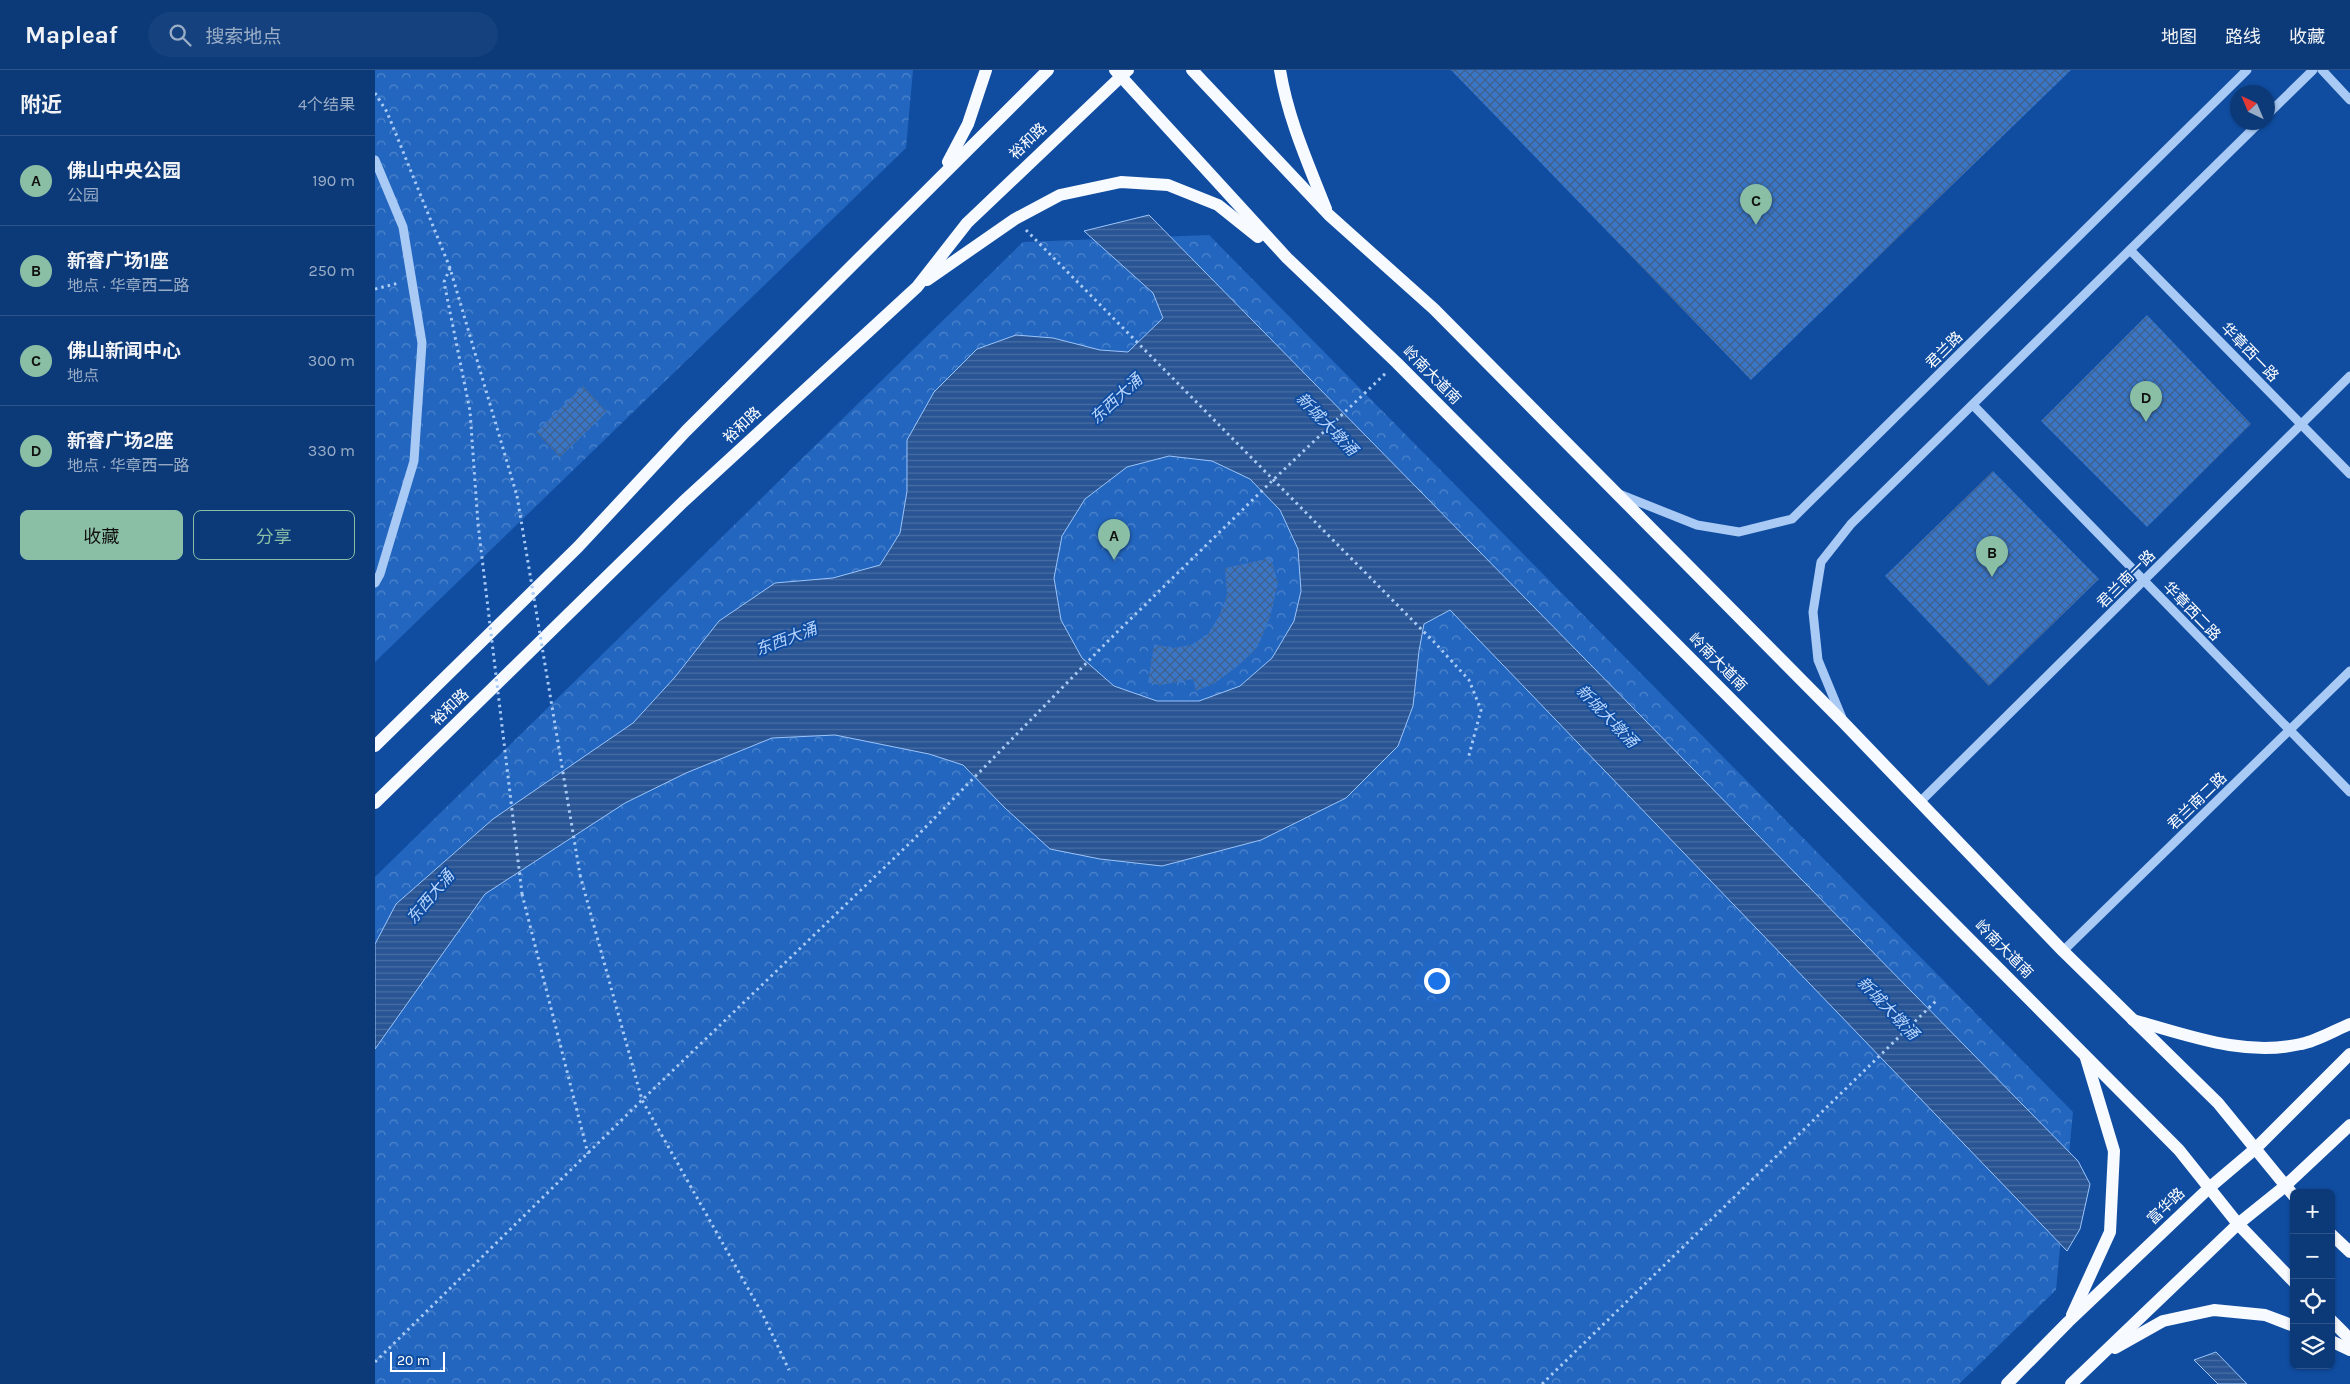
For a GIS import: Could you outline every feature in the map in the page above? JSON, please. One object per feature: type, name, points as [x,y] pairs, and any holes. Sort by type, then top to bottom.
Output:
[{"type":"main road","points":[[943,172],[968,124],[986,70]]},
{"type":"main road","name":"裕和路","points":[[375,746],[578,547],[686,431],[943,172],[1048,70]]},
{"type":"main road","points":[[1192,70],[1329,216],[1434,309],[1844,723],[2063,951],[2218,1103],[2290,1192]]},
{"type":"main road","points":[[1281,70],[1284,94],[1299,141],[1329,216]]},
{"type":"main road","name":"裕和路","points":[[375,803],[683,502],[917,287],[967,223],[1121,72]]},
{"type":"main road","name":"岭南大道南","points":[[1121,72],[1287,258],[1397,363],[2085,1054],[2179,1150],[2238,1224],[2291,1279]]},
{"type":"main road","points":[[917,287],[1015,219],[1060,195],[1121,182],[1168,185],[1218,205],[1287,258]]},
{"type":"main road","points":[[2132,1020],[2227,1046],[2264,1050],[2303,1044],[2350,1024]]},
{"type":"main road","points":[[2069,1322],[2110,1232],[2114,1151],[2085,1054]]},
{"type":"main road","name":"富华路","points":[[2007,1384],[2209,1188],[2255,1149],[2350,1054]]},
{"type":"main road","points":[[2071,1384],[2238,1224],[2284,1187],[2350,1125]]},
{"type":"main road","points":[[2335,1238],[2350,1252]]},
{"type":"main road","points":[[2098,1358],[2163,1321],[2214,1310],[2265,1315],[2290,1324]]},
{"type":"main road","points":[[2335,1324],[2350,1339]]},
{"type":"main road","points":[[2335,1344],[2350,1350]]},
{"type":"street","name":"君兰路","points":[[1614,492],[1697,525],[1739,532],[1792,519],[2247,70]]},
{"type":"street","points":[[2275,107],[2313,70]]},
{"type":"street","points":[[2322,70],[2350,100]]},
{"type":"street","points":[[1844,723],[1818,660],[1813,612],[1821,562],[1851,524],[2252,130]]},
{"type":"street","points":[[375,160],[403,227],[422,344],[414,461],[380,574],[375,583]]},
{"type":"street","name":"华章西一路","points":[[2130,250],[2350,474]]},
{"type":"street","name":"君兰南一路","points":[[1920,802],[2350,376]]},
{"type":"street","name":"华章西二路","points":[[1973,405],[2350,792]]},
{"type":"street","name":"君兰南二路","points":[[2063,951],[2350,671]]},
{"type":"path","points":[[375,93],[387,112],[450,268],[517,496],[580,875],[642,1100],[763,1315],[789,1370]]},
{"type":"path","points":[[1015,219],[1436,644],[1469,680],[1481,710],[1468,759]]},
{"type":"path","points":[[450,268],[444,282],[470,411],[478,524],[522,894],[588,1154]]},
{"type":"path","points":[[375,289],[411,280]]},
{"type":"path","points":[[375,1362],[642,1100],[947,806],[1108,641],[1273,480],[1397,363]]},
{"type":"path","points":[[1542,1384],[1937,1000]]},
{"type":"green space","points":[[375,70],[913,70],[906,148],[375,662]]},
{"type":"green space","points":[[1209,235],[2073,1112],[2056,1290],[1959,1384],[375,1384],[375,877],[1023,242]]},
{"type":"water","points":[[1149,215],[2078,1161],[2090,1184],[2080,1229],[2067,1251],[1450,610],[1424,624],[1413,706],[1398,746],[1346,798],[1261,840],[1162,866],[1100,859],[1050,849],[1005,808],[963,765],[929,754],[835,735],[772,738],[686,773],[625,803],[485,894],[375,1049],[375,944],[396,904],[493,819],[633,723],[675,677],[719,621],[775,583],[833,578],[880,565],[900,533],[907,491],[907,440],[934,392],[977,349],[1016,335],[1053,338],[1100,350],[1128,352],[1163,318],[1153,293],[1084,231]],"holes":[[[1169,456],[1212,461],[1250,479],[1280,510],[1298,549],[1301,591],[1294,621],[1272,658],[1240,686],[1199,701],[1157,701],[1114,686],[1082,658],[1061,620],[1054,578],[1062,536],[1085,499],[1127,467]]]},
{"type":"water","points":[[2216,1352],[2247,1384],[2218,1384],[2194,1360]]},
{"type":"building","points":[[1451,70],[2071,70],[1751,380]]},
{"type":"building","points":[[2147,315],[2251,424],[2147,527],[2041,421]]},
{"type":"building","points":[[583,386],[607,412],[560,457],[536,432]]},
{"type":"building","points":[[1993,471],[2099,579],[1989,686],[1885,576]]},
{"type":"building","points":[[1271,558],[1278,583],[1270,617],[1257,648],[1239,665],[1215,683],[1196,691],[1193,679],[1161,685],[1148,683],[1154,644],[1173,648],[1191,645],[1208,634],[1219,616],[1227,595],[1225,568]]},
{"type":"place","name":"佛山新闻中心","points":[[1756,225]]},
{"type":"place","name":"新睿广场2座","points":[[2146,422]]},
{"type":"place","name":"佛山中央公园","points":[[1114,560]]},
{"type":"place","name":"新睿广场1座","points":[[1992,577]]},
{"type":"water label","name":"东西大涌","points":[[1116,399]]},
{"type":"water label","name":"新城大墩涌","points":[[1327,424]]},
{"type":"water label","name":"东西大涌","points":[[786,639]]},
{"type":"water label","name":"新城大墩涌","points":[[1607,716]]},
{"type":"water label","name":"东西大涌","points":[[430,897]]},
{"type":"water label","name":"新城大墩涌","points":[[1888,1008]]}]
